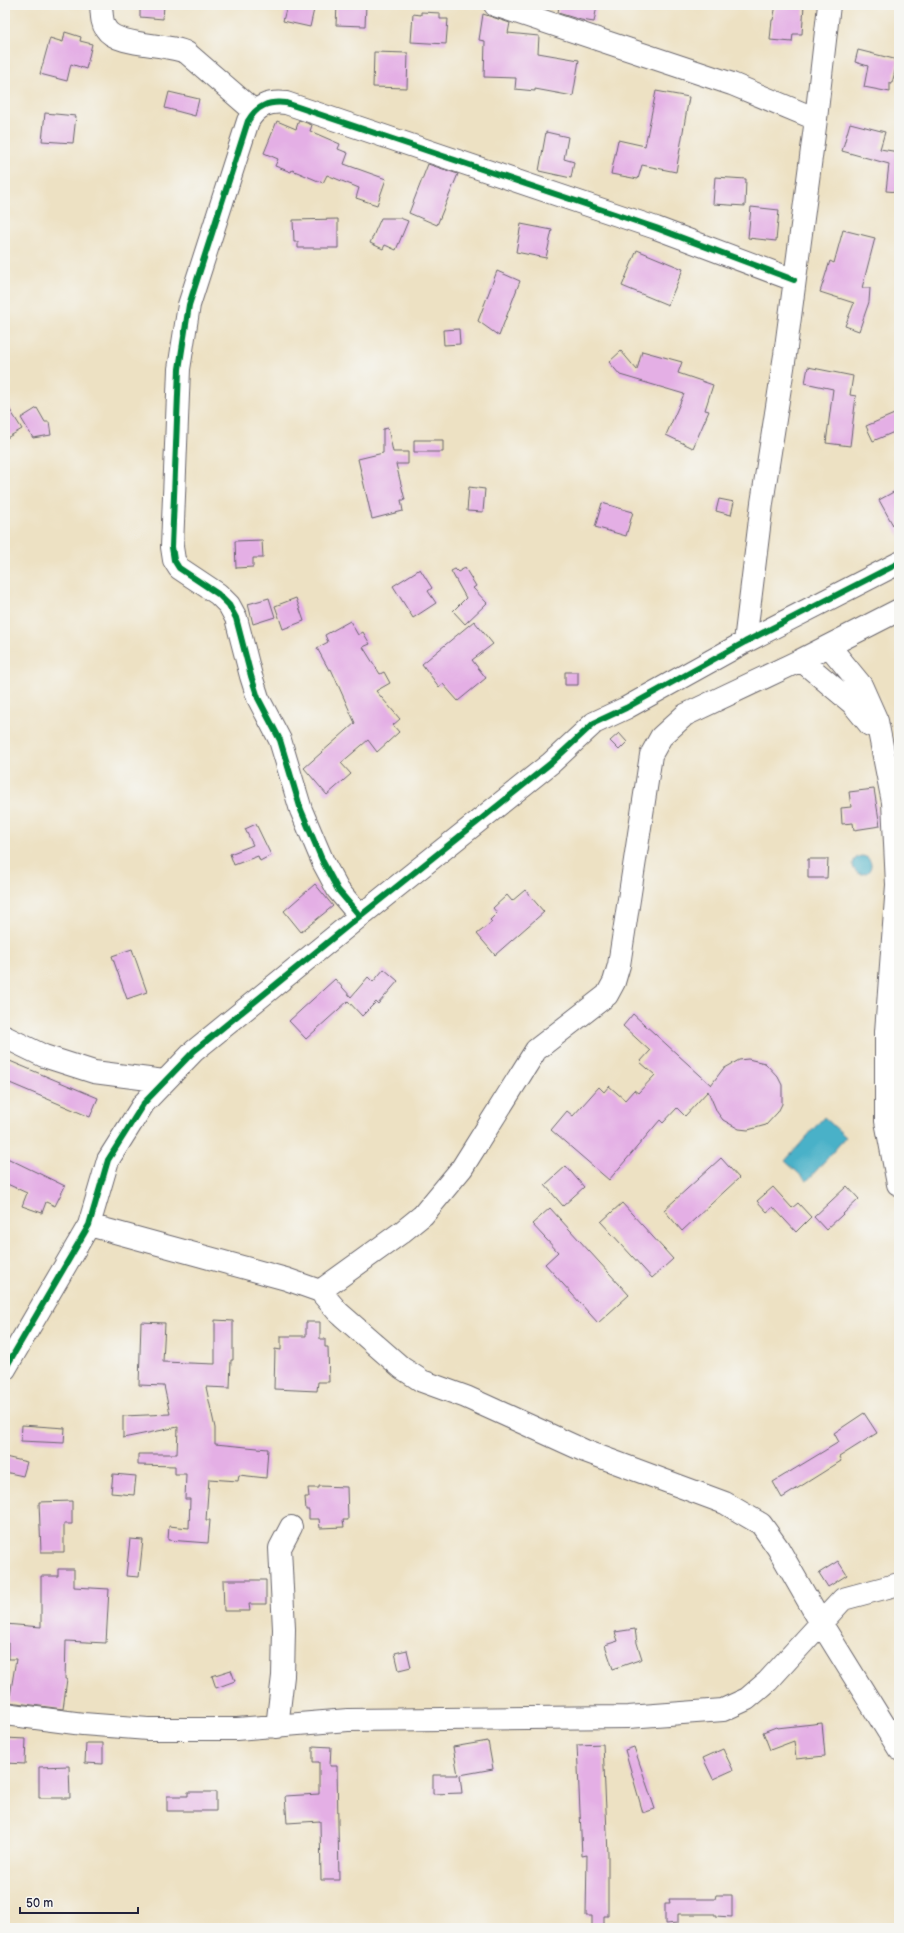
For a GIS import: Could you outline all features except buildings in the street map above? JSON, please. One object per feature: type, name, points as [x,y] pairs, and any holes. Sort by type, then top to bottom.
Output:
[{"type":"street","points":[[101,5],[104,25],[107,31],[120,38],[156,47],[180,49],[187,53],[254,111]]},
{"type":"street","points":[[495,5],[732,84],[816,119]]},
{"type":"street","points":[[745,642],[762,503],[785,355],[816,119],[829,5]]},
{"type":"street","points":[[360,916],[338,890],[323,862],[301,810],[280,740],[258,698],[236,618],[230,605],[218,594],[179,568],[174,560],[172,548],[179,369],[189,305],[248,121],[254,111],[261,105],[286,103],[656,228],[794,280]]},
{"type":"street","points":[[5,1369],[89,1225],[108,1160],[144,1103],[194,1051],[551,763],[594,723],[626,708],[745,642],[899,563]]},
{"type":"street","points":[[320,1291],[402,1232],[423,1214],[462,1168],[536,1050],[606,995],[614,982],[619,965],[652,755],[661,737],[685,715],[829,646],[899,610]]},
{"type":"street","points":[[829,646],[861,685],[877,721],[893,802],[897,886],[886,1032],[886,1121],[898,1184]]},
{"type":"street","points":[[800,660],[852,703],[882,742]]},
{"type":"street","points":[[5,1037],[44,1056],[94,1072],[164,1081]]},
{"type":"street","points":[[89,1225],[286,1279],[320,1291],[338,1312],[402,1368],[422,1381],[466,1397],[585,1451],[725,1503],[761,1524],[778,1548],[821,1623],[899,1748]]},
{"type":"street","points":[[277,1726],[282,1676],[284,1629],[280,1548],[291,1527]]},
{"type":"street","points":[[5,1714],[82,1724],[148,1729],[237,1729],[348,1720],[628,1716],[723,1710],[747,1699],[768,1681],[843,1599],[899,1584]]},
{"type":"water","points":[[862,856],[868,859],[871,865],[868,871],[862,874],[856,871],[853,865],[856,859]]},
{"type":"water","points":[[824,1117],[846,1137],[807,1181],[785,1161]]},
{"type":"cycle path","points":[[360,916],[338,890],[323,862],[301,810],[280,740],[258,698],[236,618],[229,605],[218,594],[179,568],[174,560],[172,547],[179,369],[189,305],[248,121],[251,116],[259,108],[268,104],[286,103],[656,228],[794,280]]},
{"type":"cycle path","points":[[5,1369],[89,1225],[108,1160],[144,1103],[194,1051],[551,763],[594,723],[626,708],[745,642],[899,563]]}]
